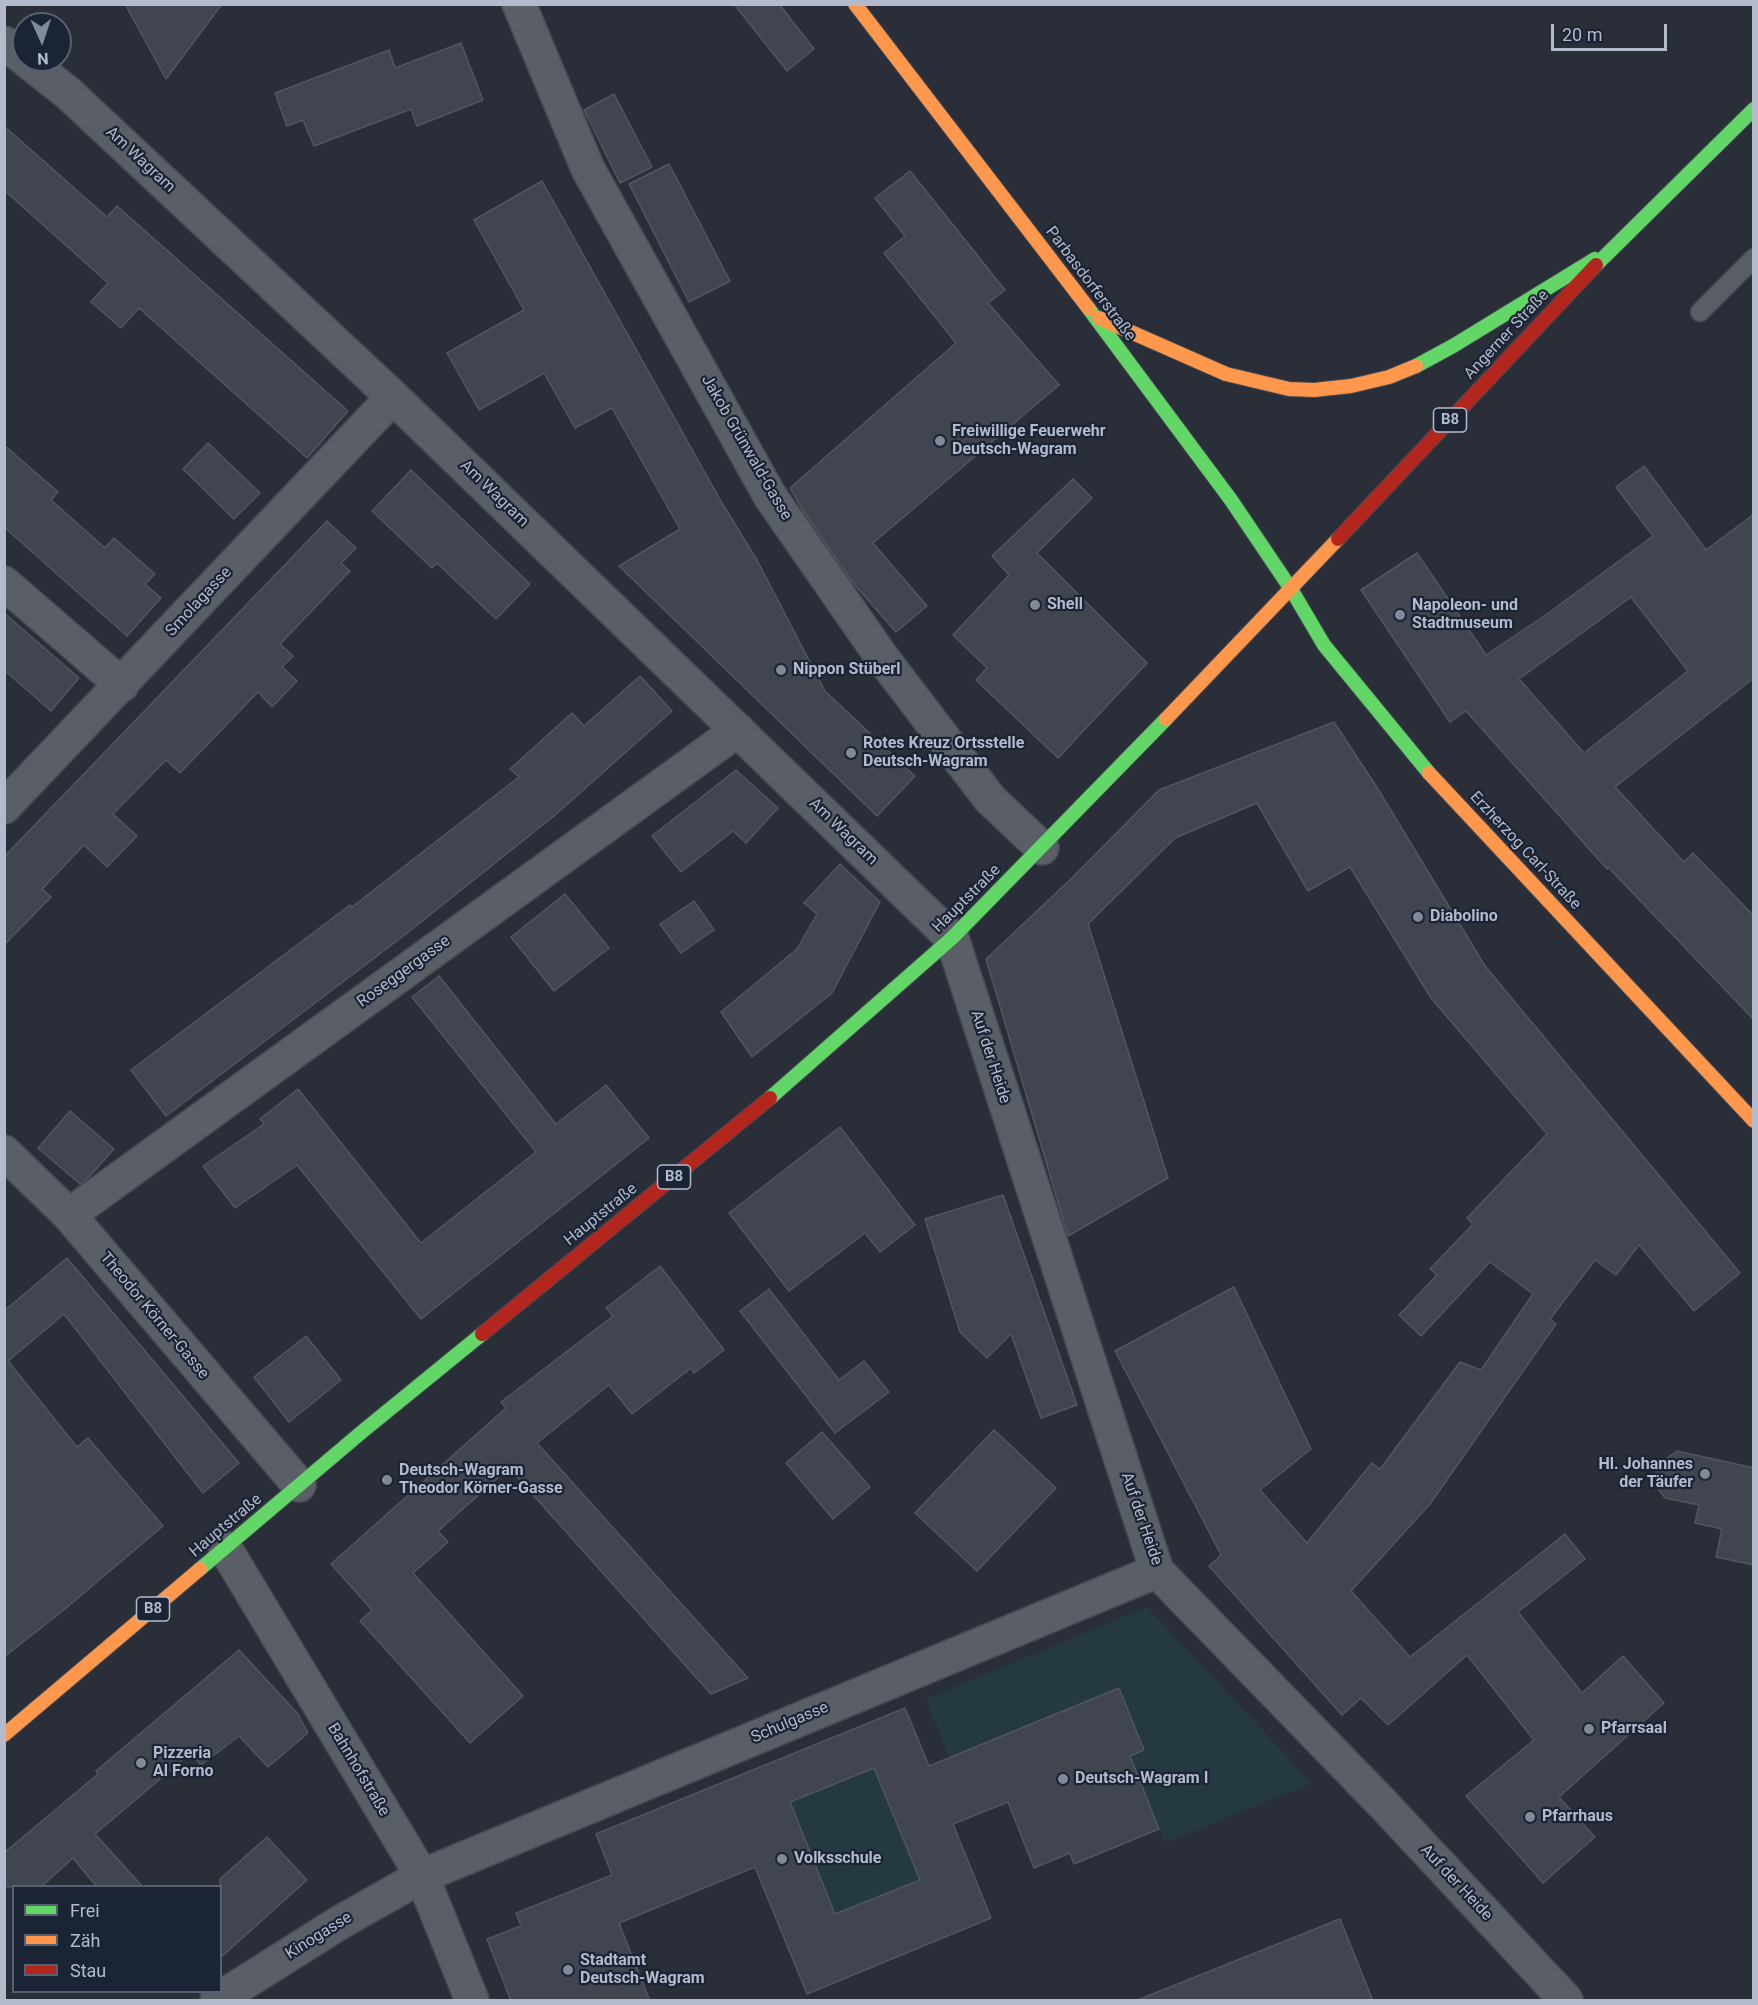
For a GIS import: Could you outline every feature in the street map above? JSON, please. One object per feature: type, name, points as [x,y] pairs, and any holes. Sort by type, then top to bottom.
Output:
[{"type":"main road","name":"Parbasdorferstraße","points":[[855,4],[1095,316],[1231,500],[1291,589]]},
{"type":"main road","name":"Angerner Straße","points":[[1291,589],[1609,251],[1754,109]]},
{"type":"main road","points":[[1095,316],[1226,374],[1289,389],[1314,390],[1351,386],[1389,377],[1418,365],[1609,251]]},
{"type":"main road","name":"Hauptstraße","points":[[4,1735],[299,1485],[762,1105],[952,938],[1042,848],[1291,589]]},
{"type":"main road","name":"Erzherzog Carl-Straße","points":[[1291,589],[1324,645],[1416,759],[1754,1121]]},
{"type":"street","name":"Jakob Grünwald-Gasse","points":[[519,4],[588,169],[770,496],[881,656],[990,799],[1042,848]]},
{"type":"street","name":"Am Wagram","points":[[41,72],[68,93],[393,397],[952,938]]},
{"type":"street","name":"Smolagasse","points":[[4,807],[393,397]]},
{"type":"street","points":[[4,583],[122,685]]},
{"type":"street","name":"Roseggergasse","points":[[69,1215],[738,730]]},
{"type":"street","name":"Auf der Heide","points":[[952,938],[1157,1571],[1384,1805],[1566,2001]]},
{"type":"street","name":"Theodor Körner-Gasse","points":[[4,1152],[69,1215],[299,1485]]},
{"type":"street","name":"Bahnhofstraße","points":[[225,1548],[422,1876],[472,2001]]},
{"type":"street","name":"Schulgasse","points":[[422,1876],[1157,1571]]},
{"type":"street","name":"Kinogasse","points":[[217,2001],[339,1923],[422,1876]]},
{"type":"lane","points":[[1700,312],[1754,258]]},
{"type":"shaded area","points":[[1147,1607],[1312,1783],[1165,1843],[1130,1756],[1144,1750],[1119,1688],[949,1757],[926,1699]]},
{"type":"shaded area","points":[[875,1768],[920,1880],[835,1914],[790,1802]]},
{"type":"building","points":[[125,4],[222,4],[166,79]]},
{"type":"building","points":[[734,4],[779,4],[814,49],[787,71]]},
{"type":"building","points":[[461,43],[483,100],[417,126],[411,109],[314,146],[303,120],[287,126],[275,93],[389,50],[395,68]]},
{"type":"building","points":[[614,94],[652,167],[620,183],[584,110]]},
{"type":"building","points":[[4,126],[107,217],[117,206],[348,411],[307,458],[139,308],[121,328],[91,302],[108,283],[4,190]]},
{"type":"building","points":[[669,164],[730,281],[689,302],[629,184]]},
{"type":"building","points":[[910,171],[1005,290],[988,303],[1059,385],[873,543],[927,606],[896,632],[853,583],[790,488],[956,343],[884,253],[905,236],[875,198]]},
{"type":"building","points":[[542,181],[722,503],[757,560],[825,691],[915,776],[877,816],[619,566],[680,529],[612,408],[575,428],[544,373],[479,410],[447,353],[524,310],[474,220]]},
{"type":"building","points":[[208,443],[260,493],[234,519],[183,469]]},
{"type":"building","points":[[4,445],[58,492],[51,500],[105,548],[114,538],[155,574],[145,584],[161,598],[127,636],[4,527]]},
{"type":"building","points":[[1644,466],[1706,550],[1754,514],[1754,678],[1615,787],[1684,862],[1693,853],[1754,916],[1754,1020],[1608,867],[1607,869],[1466,711],[1450,722],[1361,590],[1417,553],[1486,655],[1547,614],[1653,536],[1616,487]],"holes":[[[1631,597],[1688,671],[1584,753],[1519,679]]]},
{"type":"building","points":[[411,470],[530,584],[496,619],[437,563],[432,568],[372,511]]},
{"type":"building","name":"Shell","points":[[1073,479],[1092,498],[1037,553],[1147,663],[1058,758],[976,680],[987,668],[953,635],[1009,575],[992,556]]},
{"type":"building","points":[[327,521],[356,548],[341,563],[350,571],[280,644],[293,656],[282,667],[297,681],[272,707],[258,692],[180,773],[166,760],[113,814],[137,836],[107,867],[84,845],[42,889],[51,897],[4,945],[4,857]]},
{"type":"building","points":[[4,613],[79,678],[51,711],[4,670]]},
{"type":"building","points":[[640,676],[672,711],[554,816],[406,934],[166,1116],[131,1070],[350,905],[352,907],[519,777],[510,769],[572,713],[584,726]]},
{"type":"building","points":[[1334,722],[1378,789],[1485,966],[1740,1273],[1694,1311],[1639,1245],[1616,1275],[1595,1260],[1550,1319],[1556,1324],[1430,1504],[1351,1591],[1410,1657],[1565,1534],[1585,1559],[1518,1612],[1582,1693],[1623,1656],[1664,1703],[1559,1797],[1595,1837],[1543,1883],[1466,1796],[1534,1740],[1467,1655],[1388,1725],[1361,1698],[1342,1715],[1209,1566],[1221,1555],[1115,1351],[1234,1287],[1311,1449],[1260,1490],[1307,1543],[1372,1463],[1380,1469],[1460,1362],[1481,1370],[1533,1294],[1490,1262],[1421,1336],[1399,1315],[1437,1275],[1430,1269],[1473,1224],[1467,1218],[1547,1134],[1431,998],[1350,867],[1308,891],[1257,803],[1175,838],[1088,924],[1168,1178],[1068,1236],[986,959],[1072,878],[1159,790]]},
{"type":"building","points":[[736,770],[778,808],[746,843],[733,831],[681,872],[652,836]]},
{"type":"building","points":[[840,864],[880,902],[832,993],[752,1057],[721,1012],[797,949],[817,914],[804,903]]},
{"type":"building","points":[[565,894],[609,948],[554,991],[511,937]]},
{"type":"building","points":[[694,901],[714,930],[681,953],[660,924]]},
{"type":"building","points":[[439,976],[556,1124],[606,1085],[649,1138],[421,1319],[297,1165],[235,1208],[203,1166],[264,1124],[260,1119],[298,1089],[421,1243],[536,1152],[412,997]]},
{"type":"building","points":[[70,1111],[114,1149],[80,1184],[38,1148]]},
{"type":"building","points":[[840,1127],[915,1225],[880,1252],[865,1233],[789,1291],[729,1213]]},
{"type":"building","points":[[1003,1195],[1077,1405],[1041,1418],[1011,1334],[987,1358],[960,1332],[925,1219]]},
{"type":"building","points":[[67,1258],[239,1463],[203,1493],[64,1314],[8,1361],[77,1447],[88,1438],[163,1526],[4,1657],[4,1311]]},
{"type":"building","points":[[660,1266],[724,1350],[694,1373],[691,1368],[632,1414],[609,1385],[537,1443],[748,1678],[711,1694],[509,1468],[438,1531],[448,1542],[413,1573],[523,1696],[470,1743],[360,1621],[372,1610],[331,1564],[506,1408],[501,1402],[613,1316],[606,1308]]},
{"type":"building","points":[[769,1289],[839,1380],[864,1361],[889,1392],[835,1433],[740,1311]]},
{"type":"building","points":[[306,1336],[341,1380],[289,1422],[254,1377]]},
{"type":"building","points":[[994,1430],[1056,1488],[977,1571],[915,1513]]},
{"type":"building","points":[[822,1432],[870,1487],[833,1519],[786,1463]]},
{"type":"building","name":"Hl. Johannes der Täufer","points":[[1677,1451],[1754,1468],[1754,1565],[1716,1557],[1722,1529],[1695,1523],[1699,1505],[1665,1498],[1654,1483],[1657,1465]]},
{"type":"building","points":[[239,1650],[298,1714],[308,1733],[268,1767],[239,1736],[201,1765],[191,1753],[95,1834],[141,1885],[95,1885],[73,1858],[43,1885],[4,1887],[4,1853],[98,1774],[96,1771]]},
{"type":"building","points":[[1119,1688],[1144,1750],[1130,1756],[1159,1829],[1074,1864],[1070,1853],[1034,1868],[1008,1802],[953,1824],[991,1918],[807,1994],[755,1867],[619,1923],[650,2001],[511,2001],[487,1939],[521,1926],[516,1913],[612,1875],[596,1834],[905,1708],[929,1766]],"holes":[[[874,1768],[920,1880],[835,1914],[790,1802]]]},
{"type":"building","points":[[267,1837],[307,1880],[222,1956],[222,1885],[220,1885],[220,1879]]},
{"type":"building","points":[[1340,1919],[1373,2001],[1141,2001],[1140,1999]]},
{"type":"traffic: fast","points":[[1596,265],[1754,109]]},
{"type":"traffic: fast","points":[[1416,366],[1453,346],[1595,259]]},
{"type":"traffic: fast","points":[[1089,309],[1231,500],[1291,589],[1324,645],[1429,773]]},
{"type":"traffic: fast","points":[[770,1098],[952,938],[1166,719]]},
{"type":"traffic: fast","points":[[200,1569],[482,1334]]},
{"type":"traffic: slow","points":[[855,4],[1089,309]]},
{"type":"traffic: slow","points":[[1099,318],[1226,374],[1289,389],[1314,390],[1351,386],[1389,377],[1416,366]]},
{"type":"traffic: slow","points":[[1166,719],[1338,539]]},
{"type":"traffic: slow","points":[[1429,773],[1754,1121]]},
{"type":"traffic: slow","points":[[4,1735],[200,1569]]},
{"type":"traffic: jam","points":[[1338,539],[1596,265]]},
{"type":"traffic: jam","points":[[482,1334],[770,1098]]},
{"type":"place","name":"Freiwillige Feuerwehr Deutsch-Wagram","points":[[940,441]]},
{"type":"place","name":"Shell","points":[[1035,605]]},
{"type":"place","name":"Napoleon- und Stadtmuseum","points":[[1400,615]]},
{"type":"place","name":"Nippon Stüberl","points":[[781,670]]},
{"type":"place","name":"Rotes Kreuz Ortsstelle Deutsch-Wagram","points":[[851,753]]},
{"type":"place","name":"Diabolino","points":[[1418,917]]},
{"type":"place","name":"Hl. Johannes der Täufer","points":[[1705,1474]]},
{"type":"place","name":"Deutsch-Wagram Theodor Körner-Gasse","points":[[387,1480]]},
{"type":"place","name":"Pfarrsaal","points":[[1589,1729]]},
{"type":"place","name":"Pizzeria Al Forno","points":[[141,1763]]},
{"type":"place","name":"Deutsch-Wagram I","points":[[1063,1779]]},
{"type":"place","name":"Pfarrhaus","points":[[1530,1817]]},
{"type":"place","name":"Volksschule","points":[[782,1859]]},
{"type":"place","name":"Stadtamt Deutsch-Wagram","points":[[568,1970]]}]
